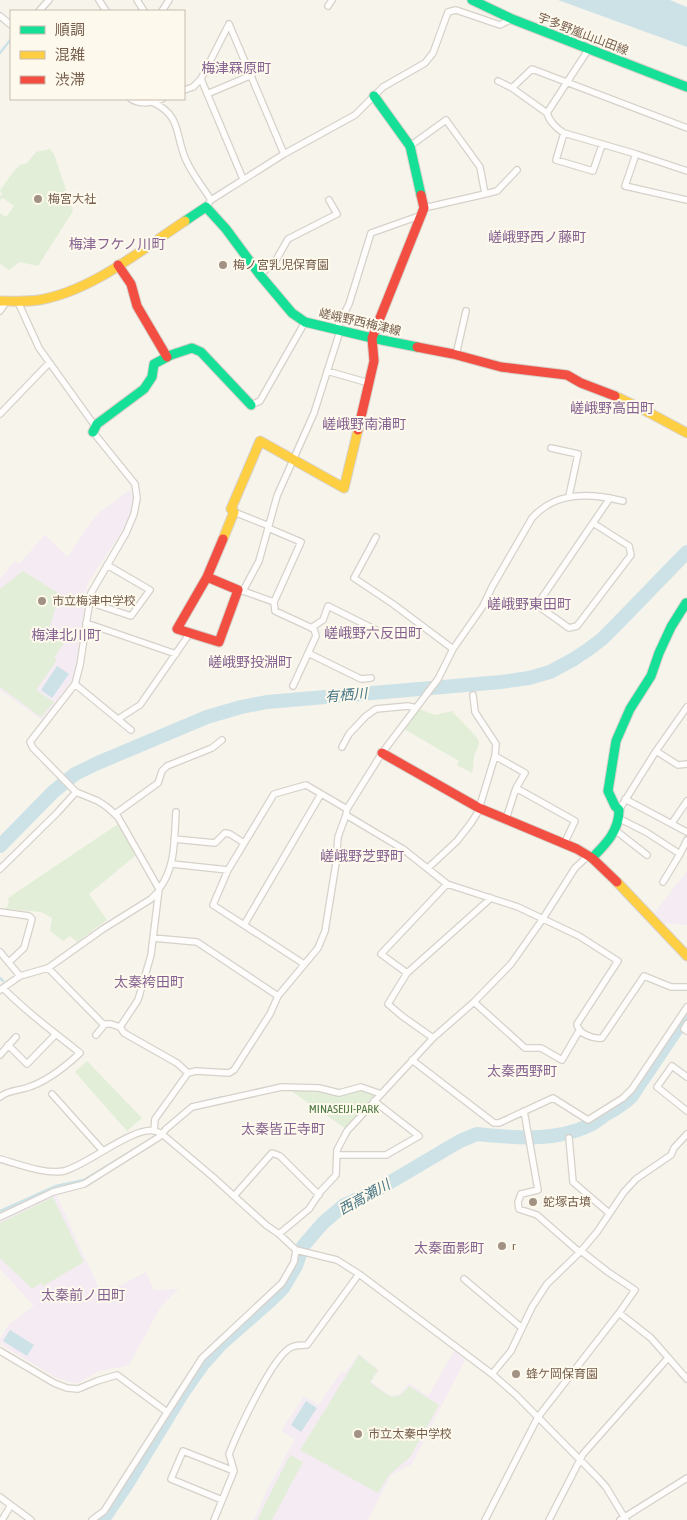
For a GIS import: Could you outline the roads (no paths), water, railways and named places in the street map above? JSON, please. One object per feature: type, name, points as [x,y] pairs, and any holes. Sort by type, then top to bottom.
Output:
[{"type":"street","points":[[40,10],[49,0]]},
{"type":"street","points":[[328,6],[332,0]]},
{"type":"street","name":"宇多野嵐山山田線","points":[[472,0],[512,19],[588,50],[687,87]]},
{"type":"street","points":[[0,311],[3,301],[37,300],[64,294],[87,284],[244,179],[284,154],[355,115],[383,87],[424,63],[433,53],[448,12],[456,10],[500,25],[512,19]]},
{"type":"street","points":[[0,16],[10,24]]},
{"type":"street","points":[[185,90],[193,87],[200,78],[229,24],[284,154]]},
{"type":"street","points":[[547,112],[588,50]]},
{"type":"street","points":[[512,88],[532,69],[687,128]]},
{"type":"street","points":[[208,94],[252,75]]},
{"type":"street","points":[[200,78],[244,179]]},
{"type":"street","points":[[498,82],[512,88],[547,112],[548,117],[564,133],[687,171]]},
{"type":"street","points":[[293,686],[316,636],[314,629],[275,611],[274,602],[301,542],[230,509],[260,441],[344,488],[374,361],[372,338],[423,211],[410,146],[374,96]]},
{"type":"street","points":[[132,100],[137,103],[159,100]]},
{"type":"street","points":[[152,102],[163,108],[174,120],[185,159],[209,204]]},
{"type":"street","points":[[410,146],[446,120],[480,166],[486,194]]},
{"type":"street","points":[[564,133],[556,160],[593,171],[602,144]]},
{"type":"street","points":[[636,154],[625,186],[687,200]]},
{"type":"street","points":[[234,512],[207,577],[177,629],[218,642],[241,590],[259,561],[277,496],[292,458],[314,413],[338,330],[349,304],[371,234],[423,211],[497,191],[517,170]]},
{"type":"street","points":[[260,275],[276,260],[288,240],[337,214],[329,200]]},
{"type":"street","name":"嵯峨野西梅津線","points":[[209,204],[260,275],[292,313],[305,322],[502,366],[567,375],[646,411],[687,433]]},
{"type":"street","points":[[118,265],[131,284],[137,306],[167,356]]},
{"type":"street","points":[[18,302],[38,348],[135,484],[137,498],[134,514],[126,533],[91,592],[80,665],[74,684],[30,742],[33,748],[74,790],[98,801],[118,817],[158,890],[151,955],[138,1000],[120,1027]]},
{"type":"street","points":[[456,355],[466,311]]},
{"type":"street","points":[[94,429],[144,390],[152,377],[154,364],[167,356],[192,348],[201,352],[251,405],[260,401],[305,322]]},
{"type":"street","points":[[0,414],[49,363]]},
{"type":"street","points":[[327,371],[368,383]]},
{"type":"street","points":[[550,448],[578,454],[569,496]]},
{"type":"street","points":[[154,1131],[155,1119],[188,1073],[196,1071],[229,1073],[234,1070],[270,1014],[278,996],[318,948],[325,931],[336,863],[338,837],[346,812],[382,753],[438,679],[453,649],[483,606],[532,518],[537,512],[552,503],[569,496],[589,495],[623,501]]},
{"type":"street","points":[[593,522],[629,546],[631,555],[578,626],[569,628],[541,608],[538,602],[593,522],[610,498]]},
{"type":"street","points":[[376,537],[354,578],[400,609],[453,649]]},
{"type":"street","points":[[89,602],[131,616],[150,590],[107,565]]},
{"type":"street","points":[[207,577],[274,602]]},
{"type":"street","points":[[680,854],[620,815],[608,791],[616,741],[630,709],[651,676],[670,627],[687,603]]},
{"type":"street","points":[[311,628],[322,620],[328,606],[388,636]]},
{"type":"street","points":[[86,623],[176,654]]},
{"type":"street","points":[[118,719],[140,705],[190,633]]},
{"type":"street","points":[[308,653],[361,679],[371,678]]},
{"type":"street","points":[[74,684],[131,730]]},
{"type":"street","points":[[428,868],[461,836],[480,808],[494,756],[496,744],[476,712],[473,695]]},
{"type":"street","points":[[342,746],[353,729],[376,709],[408,706],[416,708]]},
{"type":"street","points":[[279,1234],[309,1209],[336,1175],[337,1150],[347,1131],[433,1038],[474,1002],[511,964],[575,868],[607,842],[615,830],[626,799],[656,751],[687,707]]},
{"type":"street","points":[[114,814],[158,783],[162,771],[167,766],[212,748],[222,740]]},
{"type":"street","points":[[656,751],[678,765],[687,764]]},
{"type":"street","points":[[382,753],[480,808],[590,857],[606,870],[687,956]]},
{"type":"street","points":[[494,756],[525,773],[516,788],[506,819]]},
{"type":"street","points":[[304,964],[213,905],[228,870],[274,794],[306,785],[403,849],[447,884],[518,908],[579,936],[618,961],[577,1024],[579,1032],[596,1039],[602,1038],[644,976],[671,987],[687,987]]},
{"type":"street","points":[[516,788],[575,822],[564,844]]},
{"type":"street","points":[[0,869],[57,813],[74,790]]},
{"type":"street","points":[[244,925],[320,794]]},
{"type":"street","points":[[626,799],[687,832]]},
{"type":"street","points":[[672,823],[687,800]]},
{"type":"street","points":[[0,1097],[8,1091],[26,1088],[61,1070],[80,1053],[31,1015],[2,989],[20,976],[48,968],[103,929],[151,899],[165,880],[172,864],[176,812]]},
{"type":"street","points":[[615,830],[647,856]]},
{"type":"street","points":[[174,839],[216,843],[225,833],[244,843]]},
{"type":"street","points":[[663,882],[687,840]]},
{"type":"street","points":[[172,864],[228,870]]},
{"type":"street","points":[[407,973],[381,954],[447,884]]},
{"type":"street","points":[[433,1038],[388,1004],[407,973],[491,898]]},
{"type":"street","points":[[0,912],[29,916],[32,919],[24,948],[9,962]]},
{"type":"street","points":[[153,938],[197,942],[278,996]]},
{"type":"street","points":[[0,952],[20,976]]},
{"type":"street","points":[[48,968],[104,1025]]},
{"type":"street","points":[[474,1002],[525,1048],[541,1048],[562,1060],[579,1032]]},
{"type":"street","points":[[412,1060],[494,1123],[499,1123],[553,1098],[588,1120],[623,1098],[632,1090],[687,1007]]},
{"type":"street","points":[[96,1035],[104,1025],[111,1024],[120,1027],[124,1033],[177,1063],[188,1073]]},
{"type":"street","points":[[687,1024],[684,1029],[687,1031]]},
{"type":"street","points":[[8,1045],[27,1064],[56,1034]]},
{"type":"street","points":[[0,1055],[16,1037]]},
{"type":"street","points":[[687,1077],[672,1066],[657,1087],[687,1111]]},
{"type":"street","points":[[0,1217],[53,1192],[84,1184],[162,1134],[192,1106],[282,1087],[319,1088],[340,1094],[361,1087],[381,1094]]},
{"type":"street","points":[[52,1094],[103,1151]]},
{"type":"street","points":[[336,1155],[386,1156],[419,1136],[374,1101]]},
{"type":"street","points":[[485,1520],[538,1417],[619,1314],[635,1290],[577,1250],[537,1215],[519,1209],[518,1202],[521,1194],[538,1190],[524,1111]]},
{"type":"street","points":[[0,1159],[50,1172],[64,1171],[126,1138],[146,1131],[162,1134],[266,1225],[300,1251],[337,1260],[359,1274],[492,1374],[516,1395],[606,1487],[623,1519],[687,1478]]},
{"type":"street","points":[[492,1374],[511,1351],[532,1307],[547,1284],[581,1251],[597,1232],[624,1192],[636,1178],[671,1155],[674,1148],[687,1134]]},
{"type":"street","points":[[569,1138],[573,1182],[609,1213]]},
{"type":"street","points":[[234,1196],[272,1154],[280,1156],[319,1195]]},
{"type":"street","points":[[92,1520],[102,1517],[202,1358],[282,1283],[300,1251]]},
{"type":"street","points":[[214,1520],[234,1471],[229,1454],[244,1419],[270,1370],[286,1350],[292,1346],[307,1345],[359,1274]]},
{"type":"street","points":[[464,1278],[522,1328]]},
{"type":"street","points":[[619,1314],[651,1338],[687,1379]]},
{"type":"street","points":[[0,1351],[54,1383],[67,1388],[78,1389],[97,1381],[117,1376],[167,1412]]},
{"type":"street","points":[[548,1520],[584,1454],[668,1358]]},
{"type":"street","points":[[222,1500],[171,1479],[183,1451],[234,1471]]},
{"type":"street","points":[[0,1497],[31,1520]]},
{"type":"street","points":[[2,1520],[11,1504]]},
{"type":"waterway","points":[[0,53],[10,40]]},
{"type":"waterway","name":"有栖川","points":[[0,846],[53,792],[75,774],[207,717],[267,702],[501,682],[529,678],[550,672],[574,659],[602,639],[687,552]]},
{"type":"waterway","points":[[0,978],[3,981]]},
{"type":"waterway","name":"西高瀬川","points":[[100,1520],[106,1515],[127,1484],[182,1394],[203,1364],[221,1344],[283,1288],[296,1266],[303,1246],[323,1223],[344,1205],[377,1190],[460,1141],[477,1134],[506,1137],[550,1136],[565,1134],[592,1124],[631,1097],[687,1014]]},
{"type":"waterway","points":[[194,1104],[223,1097]]},
{"type":"waterway","points":[[0,1211],[56,1186],[84,1180],[140,1146]]},
{"type":"place","name":"梅宮大社","points":[[38,199]]},
{"type":"place","name":"梅ノ宮乳児保育園","points":[[223,265]]},
{"type":"place","name":"市立梅津中学校","points":[[42,601]]},
{"type":"place","name":"蛇塚古墳","points":[[533,1202]]},
{"type":"place","name":"r","points":[[502,1246]]},
{"type":"place","name":"蜂ケ岡保育園","points":[[516,1374]]},
{"type":"place","name":"市立太秦中学校","points":[[358,1434]]},
{"type":"district","name":"梅津罧原町","points":[[236,68]]},
{"type":"district","name":"嵯峨野西ノ藤町","points":[[537,237]]},
{"type":"district","name":"梅津フケノ川町","points":[[117,244]]},
{"type":"district","name":"嵯峨野高田町","points":[[612,408]]},
{"type":"district","name":"嵯峨野南浦町","points":[[364,424]]},
{"type":"district","name":"嵯峨野東田町","points":[[529,604]]},
{"type":"district","name":"嵯峨野六反田町","points":[[373,633]]},
{"type":"district","name":"梅津北川町","points":[[66,635]]},
{"type":"district","name":"嵯峨野投淵町","points":[[250,662]]},
{"type":"district","name":"嵯峨野芝野町","points":[[362,856]]},
{"type":"district","name":"太秦袴田町","points":[[149,982]]},
{"type":"district","name":"太秦西野町","points":[[522,1071]]},
{"type":"district","name":"太秦皆正寺町","points":[[283,1129]]},
{"type":"district","name":"太秦面影町","points":[[449,1248]]},
{"type":"district","name":"太秦前ノ田町","points":[[83,1295]]},
{"type":"park label","name":"MINASEIJI-PARK","points":[[344,1109]]}]
